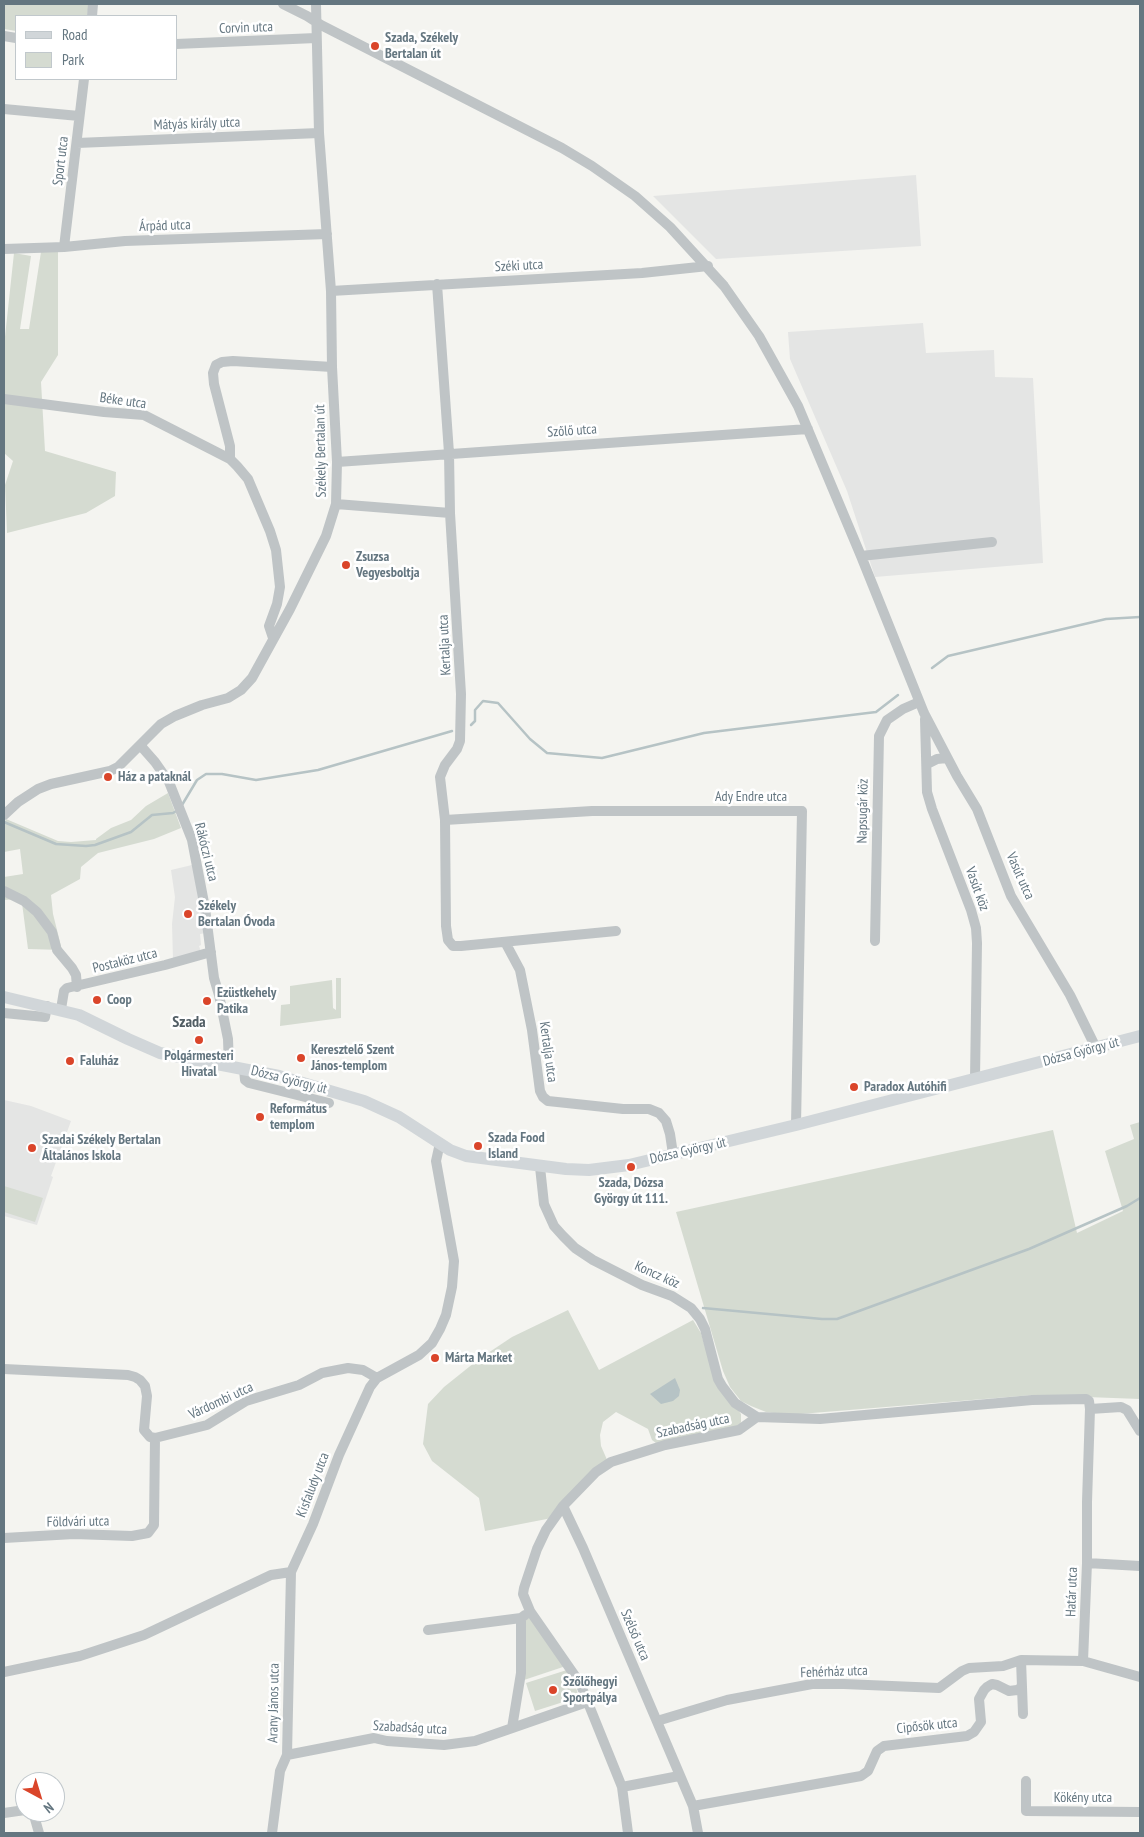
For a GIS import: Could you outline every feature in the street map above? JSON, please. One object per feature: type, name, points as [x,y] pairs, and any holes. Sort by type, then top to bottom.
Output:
[{"type":"main road","name":"Dózsa György út","points":[[4,997],[79,1015],[160,1053],[279,1076],[373,1104],[399,1116],[450,1150],[466,1156],[540,1167],[589,1170],[629,1164],[796,1126],[1140,1036]]},
{"type":"street","name":"Vasút utca","points":[[284,4],[562,148],[592,166],[654,212],[708,266],[759,336],[788,388],[808,429],[861,556],[924,714],[977,809],[1011,896],[1070,995],[1096,1048]]},
{"type":"street","name":"Székely Bertalan út","points":[[4,813],[38,789],[51,784],[110,771],[118,767],[161,724],[202,704],[228,698],[241,690],[252,678],[308,575],[326,536],[336,504],[337,462],[332,367],[331,290],[318,133],[316,4]]},
{"type":"street","name":"Corvin utca","points":[[178,44],[316,38]]},
{"type":"street","name":"Sport utca","points":[[64,247],[84,80]]},
{"type":"street","points":[[4,109],[79,116]]},
{"type":"street","name":"Mátyás király utca","points":[[77,143],[318,133]]},
{"type":"street","name":"Árpád utca","points":[[4,249],[64,247],[125,241],[327,234]]},
{"type":"street","name":"Széki utca","points":[[331,290],[642,273],[708,266]]},
{"type":"street","name":"Kertalja utca","points":[[437,284],[449,453],[450,513],[461,694],[460,741],[440,777],[445,820],[446,926],[448,940],[452,946],[461,946],[616,931]]},
{"type":"street","points":[[230,459],[230,446],[214,384],[213,373],[216,365],[232,361],[332,367]]},
{"type":"street","name":"Béke utca","points":[[4,399],[104,412],[144,415],[230,459],[242,470],[248,479],[276,550],[280,587],[277,604],[269,626],[273,638]]},
{"type":"street","name":"Szőlő utca","points":[[337,462],[808,429]]},
{"type":"street","points":[[336,504],[450,513]]},
{"type":"street","points":[[861,556],[992,542]]},
{"type":"street","name":"Napsugár köz","points":[[875,942],[879,736],[887,720],[903,709],[919,702]]},
{"type":"street","name":"Vasút köz","points":[[924,714],[927,792],[968,901],[976,928],[975,1079]]},
{"type":"street","name":"Rákóczi utca","points":[[140,744],[162,771],[178,800],[192,840],[206,908],[214,978],[220,994],[228,1039],[229,1067]]},
{"type":"street","points":[[926,764],[937,759],[947,758]]},
{"type":"street","name":"Ady Endre utca","points":[[445,820],[592,811],[802,810],[796,1126]]},
{"type":"street","points":[[4,890],[24,901],[37,912],[50,929],[56,948],[72,968],[81,986]]},
{"type":"street","name":"Kertalja utca","points":[[505,942],[520,970],[532,1030],[540,1091],[543,1097],[548,1101],[622,1109],[649,1109],[659,1113],[666,1121],[673,1154]]},
{"type":"street","name":"Postaköz utca","points":[[61,1010],[65,989],[211,952]]},
{"type":"street","points":[[4,1013],[45,1017],[47,1006]]},
{"type":"street","name":"Dózsa György út","points":[[244,1069],[246,1080],[249,1083],[329,1103]]},
{"type":"street","name":"Kisfaludy utca","points":[[291,1572],[313,1524],[339,1455],[370,1387],[377,1378],[419,1355],[426,1349],[436,1336],[446,1315],[452,1287],[454,1261],[436,1160],[440,1144]]},
{"type":"street","name":"Koncz köz","points":[[540,1167],[544,1204],[554,1226],[575,1248],[593,1260],[642,1284],[672,1296],[691,1308],[705,1329],[718,1380],[735,1403],[757,1417]]},
{"type":"street","name":"Várdombi utca","points":[[155,1438],[207,1426],[246,1401],[299,1386],[322,1374],[348,1368],[363,1370],[377,1378]]},
{"type":"street","points":[[4,1369],[128,1375],[135,1377],[145,1386],[147,1396],[144,1430],[150,1437],[155,1438]]},
{"type":"street","points":[[757,1417],[812,1419],[1041,1400],[1086,1399],[1089,1401],[1090,1409],[1120,1407],[1126,1410],[1140,1431]]},
{"type":"street","name":"Határ utca","points":[[1083,1661],[1090,1409]]},
{"type":"street","name":"Szabadság utca","points":[[628,1833],[622,1788],[580,1683],[530,1611],[524,1594],[524,1588],[537,1549],[546,1530],[562,1506],[596,1472],[611,1462],[665,1445],[739,1430],[757,1417]]},
{"type":"street","name":"Földvári utca","points":[[4,1538],[74,1534],[144,1535],[154,1525],[155,1438]]},
{"type":"street","name":"Szélső utca","points":[[562,1506],[583,1548],[693,1806],[694,1833]]},
{"type":"street","points":[[1087,1563],[1140,1566]]},
{"type":"street","points":[[4,1672],[80,1656],[144,1635],[271,1575],[291,1572]]},
{"type":"street","name":"Arany János utca","points":[[272,1833],[280,1771],[287,1755],[291,1572]]},
{"type":"street","points":[[428,1630],[521,1618],[530,1611]]},
{"type":"street","points":[[512,1728],[521,1673],[521,1618]]},
{"type":"street","points":[[1023,1714],[1021,1660],[1083,1661],[1140,1678]]},
{"type":"street","name":"Fehérház utca","points":[[657,1720],[728,1700],[812,1684],[939,1688],[962,1671],[1002,1666],[1021,1660]]},
{"type":"street","name":"Cipősök utca","points":[[693,1806],[861,1776],[868,1771],[877,1751],[884,1746],[967,1736],[974,1732],[981,1722],[979,1699],[984,1690],[992,1684],[1009,1692],[1022,1688]]},
{"type":"street","name":"Szabadság utca","points":[[287,1755],[374,1738],[387,1741],[444,1746],[475,1741],[587,1702]]},
{"type":"street","points":[[622,1788],[680,1776]]},
{"type":"street","name":"Kökény utca","points":[[1026,1782],[1026,1811],[1140,1812]]},
{"type":"shaded area","points":[[916,175],[921,246],[716,259],[653,196]]},
{"type":"shaded area","points":[[923,323],[926,353],[994,350],[995,377],[1033,378],[1043,563],[875,577],[847,491],[790,359],[788,332]]},
{"type":"shaded area","name":"Székely Bertalan Óvoda","points":[[192,865],[201,901],[197,902],[198,911],[203,911],[204,917],[200,918],[201,927],[205,926],[206,933],[200,934],[201,945],[199,946],[201,952],[173,959],[172,924],[175,897],[171,870]]},
{"type":"shaded area","name":"Szadai Székely Bertalan Általános Iskola","points":[[4,1100],[31,1106],[71,1121],[51,1176],[53,1177],[37,1225],[4,1216]]},
{"type":"shaded area","points":[[675,1378],[680,1390],[679,1396],[673,1401],[661,1404],[650,1394]]},
{"type":"green space","points":[[4,4],[89,4],[87,15],[15,15],[15,31],[4,29]]},
{"type":"green space","points":[[58,250],[58,355],[41,382],[45,451],[116,472],[115,496],[86,513],[7,533],[5,485],[13,461],[4,453],[4,346],[14,253],[31,256],[20,329],[29,329],[41,252]]},
{"type":"green space","points":[[168,793],[181,828],[154,839],[98,853],[81,867],[80,879],[51,895],[53,914],[62,950],[28,949],[22,903],[17,899],[4,900],[4,877],[23,874],[20,849],[4,852],[4,823],[6,819],[58,841],[96,840],[111,828],[131,820],[146,806]]},
{"type":"green space","points":[[336,978],[341,978],[341,1018],[280,1026],[281,1005],[290,1004],[290,986],[332,980],[333,1008],[336,1010]]},
{"type":"green space","points":[[1140,1122],[1140,1399],[1033,1395],[788,1415],[766,1412],[751,1406],[741,1401],[730,1387],[723,1371],[676,1212],[1053,1130],[1077,1233],[1123,1211],[1105,1151],[1134,1139],[1130,1125]]},
{"type":"green space","points":[[4,1186],[43,1198],[35,1222],[4,1212]]},
{"type":"green space","points":[[568,1310],[599,1370],[693,1320],[701,1333],[714,1377],[741,1414],[740,1426],[656,1443],[652,1440],[648,1429],[616,1412],[603,1422],[600,1435],[601,1446],[608,1462],[557,1517],[485,1531],[479,1498],[432,1461],[423,1444],[428,1404],[444,1387],[479,1359],[512,1337]]},
{"type":"green space","points":[[532,1616],[569,1665],[524,1680],[526,1619]]},
{"type":"green space","name":"Szőlőhegyi Sportpálya","points":[[570,1669],[579,1697],[535,1711],[526,1683]]},
{"type":"waterway","points":[[932,668],[948,656],[1106,619],[1140,617]]},
{"type":"waterway","points":[[471,725],[475,721],[475,710],[483,701],[498,703],[530,739],[547,753],[602,758],[704,733],[876,712],[898,695]]},
{"type":"waterway","points":[[182,805],[197,780],[206,774],[222,774],[256,780],[318,770],[452,731]]},
{"type":"waterway","points":[[4,822],[56,844],[86,846],[95,845],[131,832],[152,815],[173,813],[178,810]]},
{"type":"waterway","points":[[703,1308],[837,1319],[1029,1249],[1127,1206],[1140,1198]]},
{"type":"place","name":"Szada, Székely Bertalan út","points":[[375,46]]},
{"type":"place","name":"Zsuzsa Vegyesboltja","points":[[346,565]]},
{"type":"place","name":"Ház a pataknál","points":[[108,777]]},
{"type":"place","name":"Székely Bertalan Óvoda","points":[[188,914]]},
{"type":"place","name":"Coop","points":[[97,1000]]},
{"type":"place","name":"Ezüstkehely Patika","points":[[207,1001]]},
{"type":"place","name":"Polgármesteri Hivatal","points":[[199,1040]]},
{"type":"place","name":"Keresztelő Szent János-templom","points":[[301,1058]]},
{"type":"place","name":"Faluház","points":[[70,1061]]},
{"type":"place","name":"Paradox Autóhifi","points":[[854,1087]]},
{"type":"place","name":"Református templom","points":[[260,1117]]},
{"type":"place","name":"Szada Food Island","points":[[478,1146]]},
{"type":"place","name":"Szadai Székely Bertalan Általános Iskola","points":[[32,1148]]},
{"type":"place","name":"Szada, Dózsa György út 111.","points":[[631,1167]]},
{"type":"place","name":"Márta Market","points":[[435,1358]]},
{"type":"place","name":"Szőlőhegyi Sportpálya","points":[[553,1690]]},
{"type":"district","name":"Szada","points":[[189,1022]]}]
